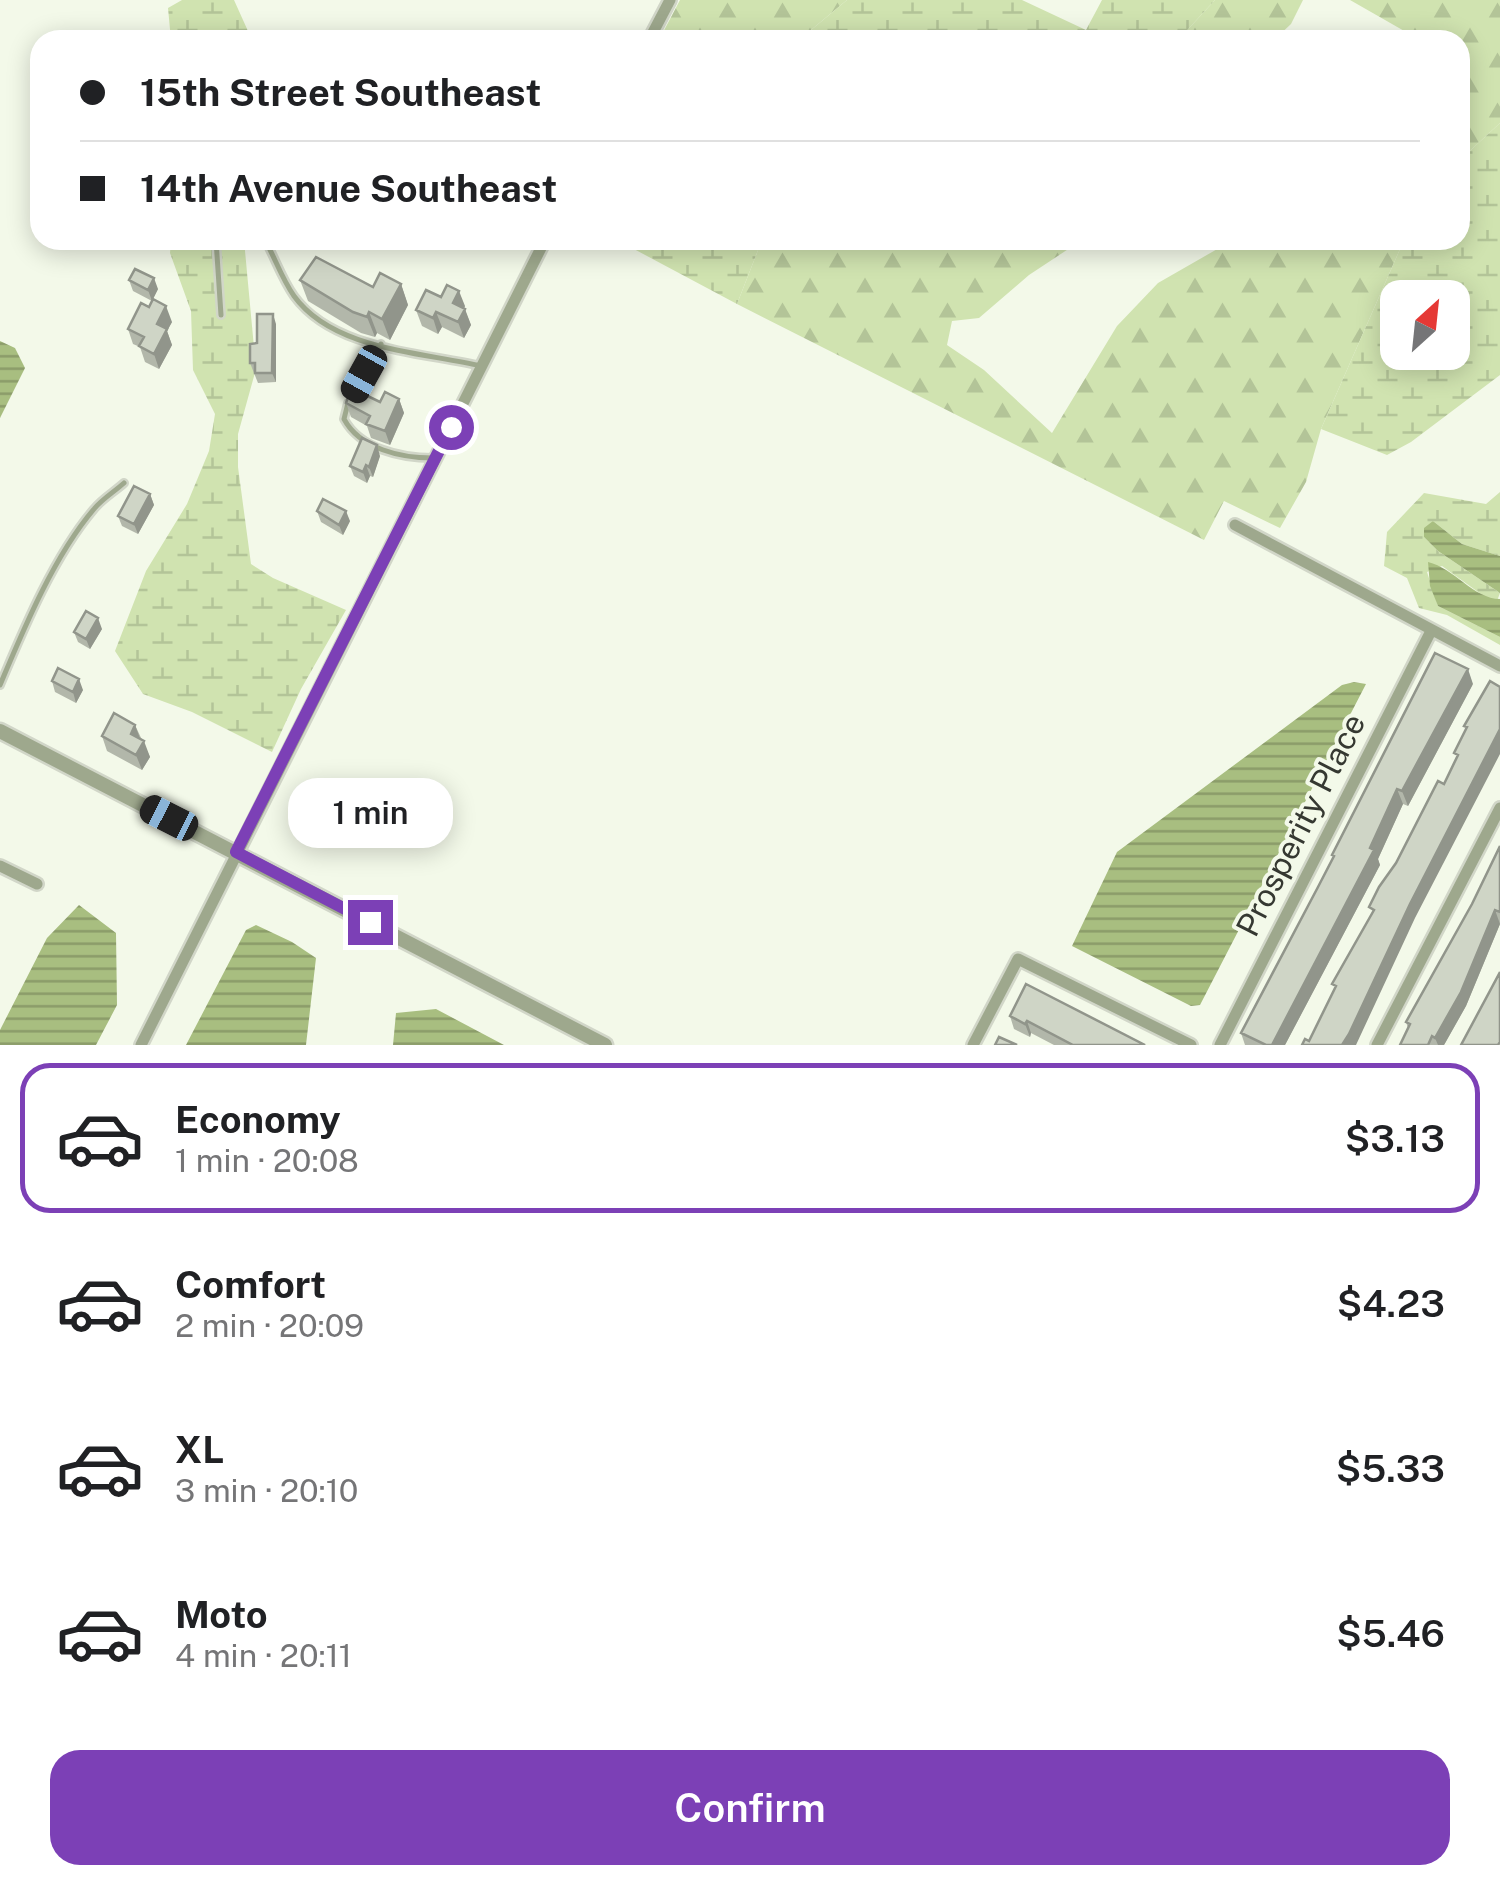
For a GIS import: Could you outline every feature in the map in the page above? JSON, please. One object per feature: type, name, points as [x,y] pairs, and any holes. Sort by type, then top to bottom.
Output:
[{"type":"street","points":[[654,30],[670,0]]},
{"type":"street","points":[[142,1045],[540,250]]},
{"type":"street","points":[[1234,525],[1500,666]]},
{"type":"street","name":"Prosperity Place","points":[[1220,1045],[1431,630]]},
{"type":"street","points":[[0,731],[605,1045]]},
{"type":"street","points":[[1377,1045],[1500,808]]},
{"type":"street","points":[[0,866],[37,884]]},
{"type":"street","points":[[973,1045],[1018,959],[1190,1045]]},
{"type":"lane","points":[[217,250],[221,315]]},
{"type":"lane","points":[[270,250],[292,294],[327,326],[381,344],[481,366]]},
{"type":"lane","points":[[381,344],[348,404],[344,419],[361,440],[399,455],[436,458]]},
{"type":"lane","points":[[0,684],[67,549],[95,507],[124,484]]},
{"type":"green space","points":[[182,0],[234,0],[248,30],[170,30],[168,8]]},
{"type":"green space","points":[[680,0],[847,0],[811,30],[664,30]]},
{"type":"green space","points":[[847,0],[1022,0],[1086,30],[811,30]]},
{"type":"green space","points":[[1102,0],[1215,0],[1187,30],[1086,30]]},
{"type":"green space","points":[[1215,0],[1303,0],[1285,30],[1187,30]]},
{"type":"green space","points":[[1350,0],[1500,0],[1500,123],[1470,151],[1470,30],[1402,30]]},
{"type":"green space","points":[[1500,123],[1500,375],[1411,442],[1387,455],[1321,429],[1380,295],[1380,370],[1470,370],[1470,280],[1386,280],[1400,250],[1470,250],[1470,151]]},
{"type":"green space","points":[[245,250],[256,369],[238,434],[238,467],[251,564],[273,578],[346,610],[301,689],[272,752],[192,712],[143,694],[115,651],[146,571],[187,504],[209,451],[215,414],[193,370],[191,311],[170,253]]},
{"type":"green space","points":[[636,250],[758,250],[737,304]]},
{"type":"green space","points":[[758,250],[1067,250],[1029,275],[979,318],[952,321],[947,345],[984,370],[1052,433],[1117,326],[1158,283],[1216,250],[1400,250],[1386,280],[1380,280],[1380,295],[1321,429],[1306,482],[1280,528],[1224,501],[1204,540],[737,304]]},
{"type":"green space","points":[[1500,492],[1500,556],[1462,544],[1433,521],[1424,537],[1500,593],[1497,601],[1485,597],[1442,566],[1427,572],[1438,606],[1500,637],[1500,645],[1447,615],[1419,608],[1407,578],[1384,566],[1387,532],[1424,493],[1486,504]]},
{"type":"shaded area","points":[[0,341],[15,348],[25,368],[0,418]]},
{"type":"shaded area","points":[[1433,521],[1462,544],[1500,556],[1500,593],[1424,537],[1424,528]]},
{"type":"shaded area","points":[[1428,562],[1481,594],[1500,599],[1500,637],[1438,606],[1430,586]]},
{"type":"shaded area","points":[[1366,684],[1200,1005],[1191,1006],[1072,946],[1117,852],[1342,685]]},
{"type":"shaded area","points":[[79,905],[116,933],[117,1005],[96,1045],[0,1045],[0,1030],[47,938]]},
{"type":"shaded area","points":[[256,925],[316,958],[306,1045],[186,1045],[246,930]]},
{"type":"shaded area","points":[[436,1009],[504,1045],[393,1045],[396,1013]]},
{"type":"building","points":[[316,257],[373,287],[380,273],[401,284],[382,319],[369,312],[367,317],[353,312],[300,280]]},
{"type":"building","points":[[135,269],[154,278],[148,290],[129,280]]},
{"type":"building","points":[[447,285],[459,291],[453,303],[465,309],[458,322],[436,312],[433,318],[416,310],[426,290],[441,297]]},
{"type":"building","points":[[153,299],[166,306],[157,324],[167,329],[154,354],[139,346],[144,337],[128,329],[141,303],[149,307]]},
{"type":"building","points":[[257,314],[273,314],[272,373],[255,373],[255,363],[250,363],[250,344],[257,343]]},
{"type":"building","points":[[351,388],[380,402],[385,392],[399,399],[385,431],[366,424],[370,416],[346,403]]},
{"type":"building","points":[[362,438],[377,445],[369,467],[366,465],[363,472],[350,466]]},
{"type":"building","points":[[134,486],[150,494],[134,524],[118,516]]},
{"type":"building","points":[[323,499],[346,511],[339,525],[317,511]]},
{"type":"building","points":[[86,611],[98,618],[86,639],[74,632]]},
{"type":"building","points":[[1435,653],[1468,669],[1402,791],[1397,789],[1370,848],[1374,850],[1272,1045],[1266,1045],[1241,1033]]},
{"type":"building","points":[[58,668],[79,679],[73,692],[52,681]]},
{"type":"building","points":[[1490,681],[1500,687],[1500,729],[1410,904],[1349,1034],[1342,1045],[1302,1045],[1305,1039],[1309,1041],[1336,986],[1332,984],[1374,910],[1369,907],[1379,887],[1396,863],[1438,781],[1444,784],[1458,755],[1454,753],[1467,727],[1464,726]]},
{"type":"building","points":[[114,713],[135,725],[131,734],[144,741],[136,755],[102,736]]},
{"type":"building","points":[[1500,846],[1500,912],[1495,910],[1461,992],[1428,1045],[1400,1045],[1410,1024],[1406,1022]]},
{"type":"building","points":[[1500,972],[1500,1042],[1461,1045]]},
{"type":"building","points":[[1026,984],[1145,1045],[1073,1045],[1027,1021],[1025,1024],[1010,1016]]},
{"type":"building","points":[[999,1037],[1017,1045],[995,1045]]},
{"type":"route","points":[[370,922],[236,852],[451,427]]}]
